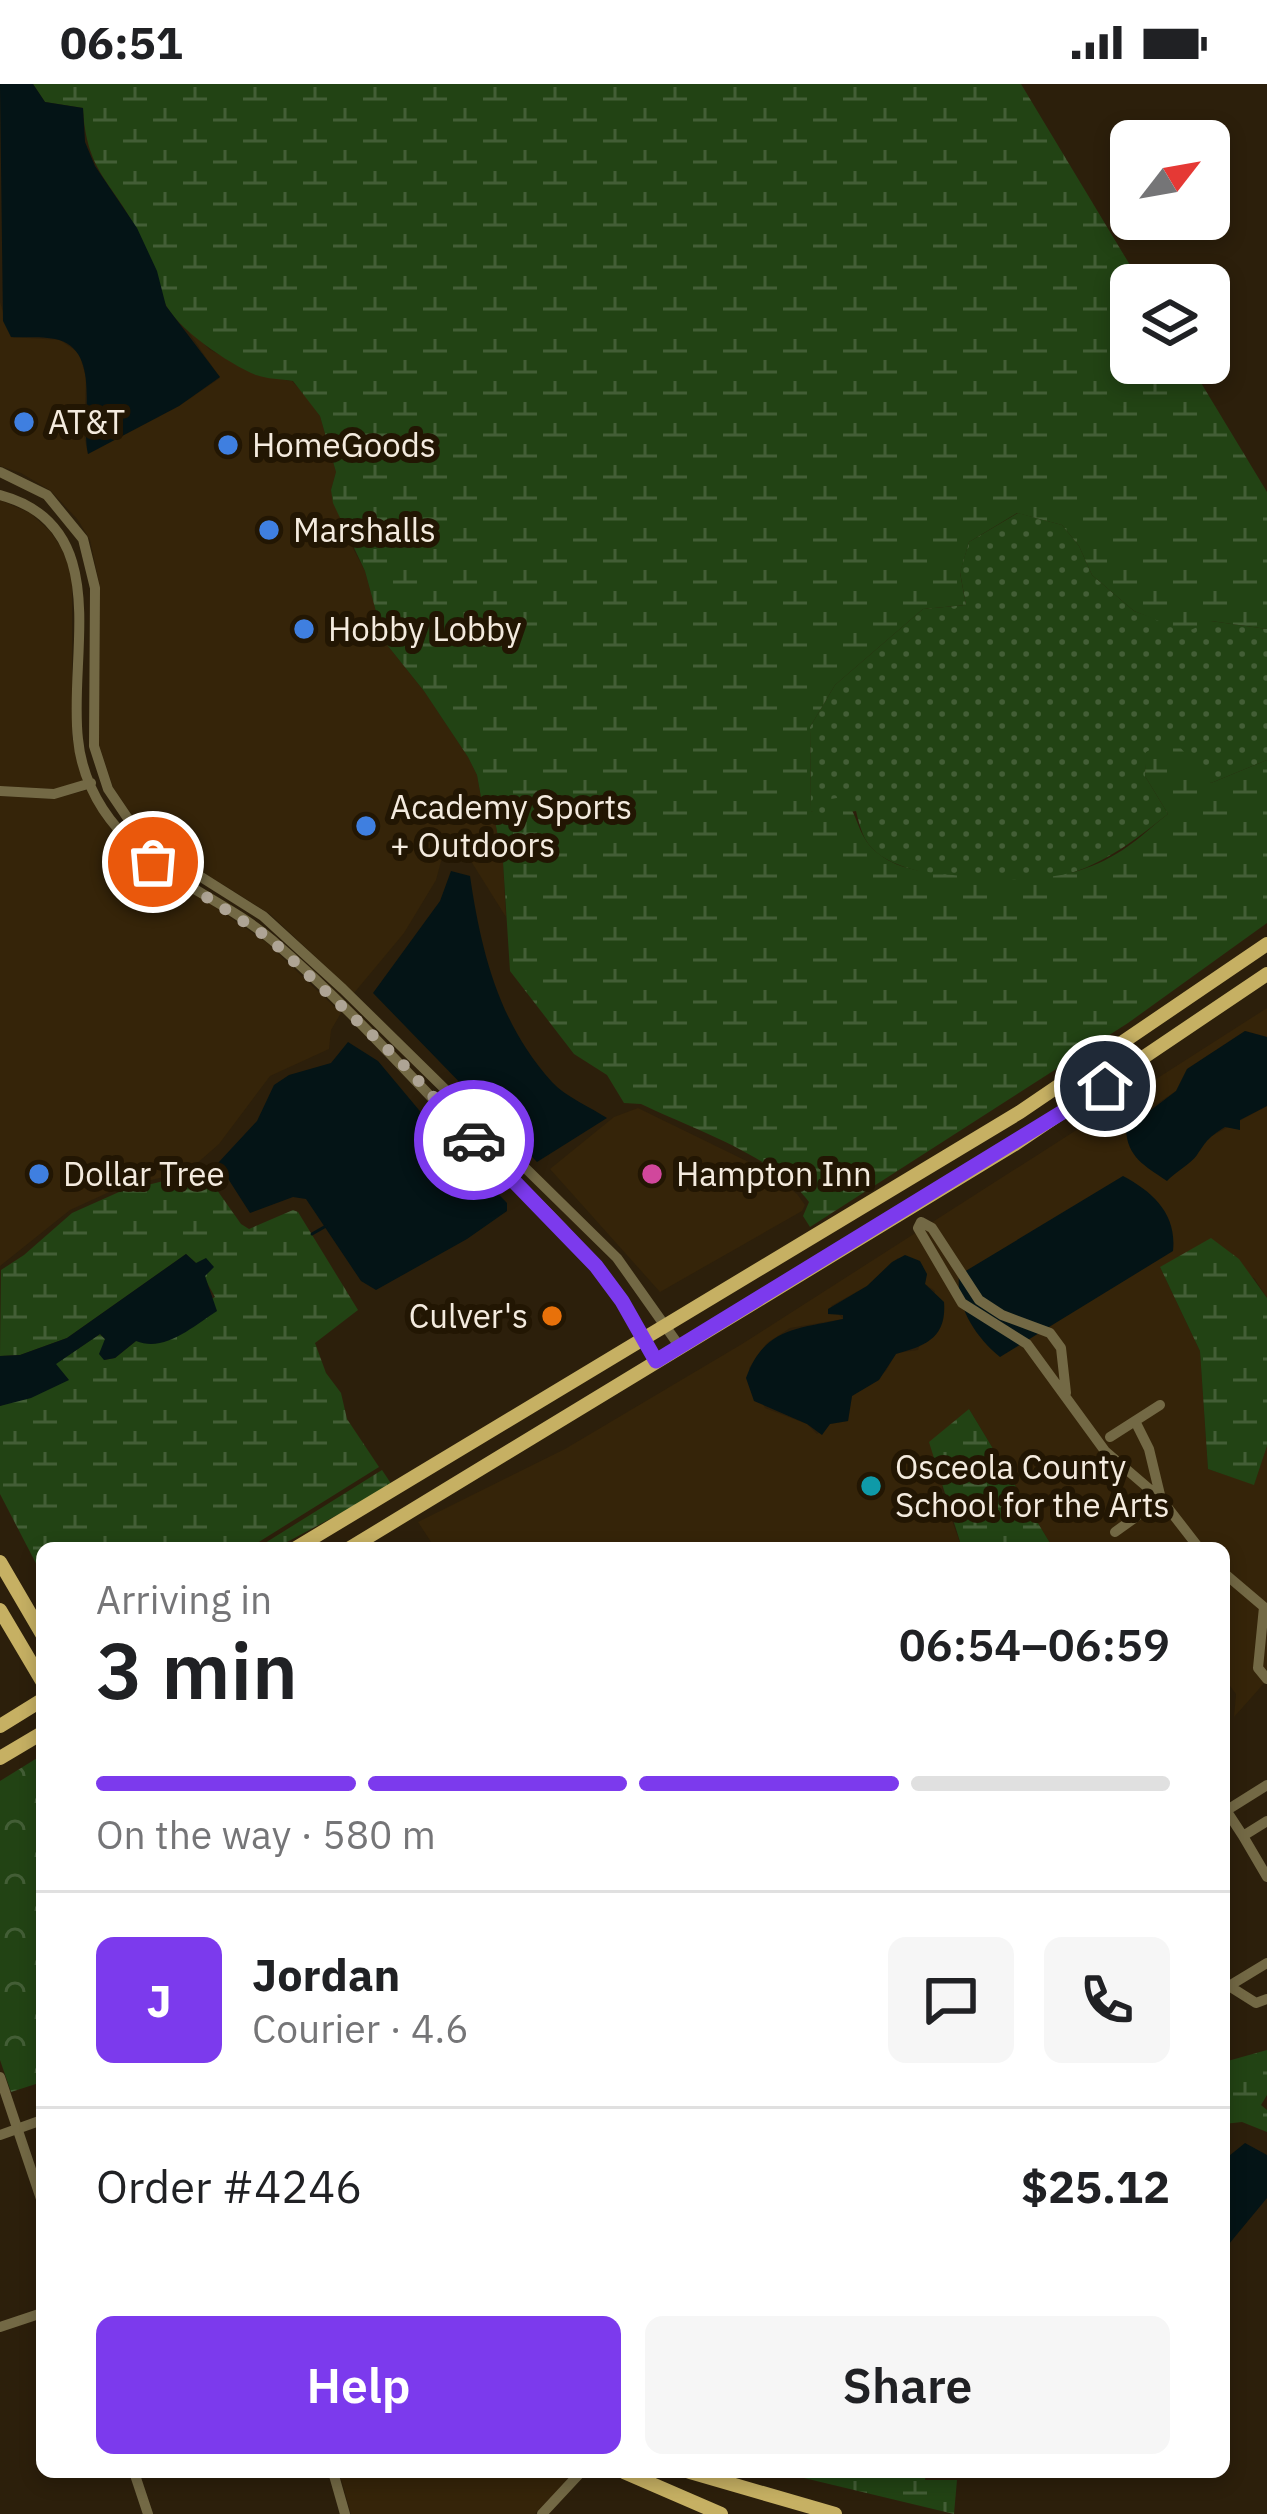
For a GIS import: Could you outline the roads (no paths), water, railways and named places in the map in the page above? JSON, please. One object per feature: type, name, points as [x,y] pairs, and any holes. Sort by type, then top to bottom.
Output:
[{"type":"main road","points":[[306,1542],[937,1163],[1106,1057],[1264,947],[1262,966],[1223,1006]]},
{"type":"main road","points":[[360,1542],[918,1203],[1267,974]]},
{"type":"main road","points":[[918,1203],[920,1184],[937,1163]]},
{"type":"main road","points":[[0,1562],[36,1623]]},
{"type":"main road","points":[[0,1610],[36,1671]]},
{"type":"main road","points":[[0,1726],[36,1704]]},
{"type":"main road","points":[[0,1759],[36,1737]]},
{"type":"main road","points":[[24,1744],[36,1744]]},
{"type":"main road","points":[[637,2478],[721,2514]]},
{"type":"main road","points":[[711,2478],[835,2514]]},
{"type":"street","points":[[0,472],[47,495],[83,539],[95,588],[91,723],[103,778],[119,809],[146,840],[260,922],[406,1050],[617,1258],[680,1347]]},
{"type":"street","points":[[0,495],[33,509],[67,547],[80,589],[77,737],[89,784],[118,830],[142,854],[260,922],[546,1211],[610,1284],[656,1361]]},
{"type":"street","points":[[67,547],[83,539]]},
{"type":"street","points":[[0,790],[54,794],[103,778]]},
{"type":"street","points":[[546,1211],[556,1201]]},
{"type":"street","points":[[1066,1394],[1061,1348],[1050,1333],[979,1300],[932,1228],[921,1222],[918,1228],[962,1303],[1023,1341],[1105,1451],[1161,1499],[1194,1542]]},
{"type":"street","points":[[1023,1341],[1022,1333],[1031,1327]]},
{"type":"street","points":[[1041,1365],[1051,1367],[1061,1358]]},
{"type":"street","points":[[1110,1437],[1160,1405]]},
{"type":"street","points":[[1135,1421],[1149,1449],[1161,1499]]},
{"type":"street","points":[[1115,1532],[1161,1499]]},
{"type":"street","points":[[1230,1578],[1264,1607],[1258,1668],[1267,1679]]},
{"type":"street","points":[[1230,1808],[1267,1784]]},
{"type":"street","points":[[1230,1818],[1267,1877]]},
{"type":"street","points":[[1243,1836],[1267,1821]]},
{"type":"street","points":[[1230,1982],[1267,1963]]},
{"type":"street","points":[[1230,1986],[1256,2002],[1267,1999]]},
{"type":"street","points":[[0,2077],[36,2184]]},
{"type":"street","points":[[0,2135],[36,2122]]},
{"type":"street","points":[[0,2327],[36,2315]]},
{"type":"street","points":[[136,2478],[148,2514]]},
{"type":"street","points":[[335,2478],[345,2514]]},
{"type":"street","points":[[542,2514],[575,2478]]},
{"type":"waterway","points":[[312,1234],[326,1226]]},
{"type":"place","name":"AT&T","points":[[24,422]]},
{"type":"place","name":"HomeGoods","points":[[228,445]]},
{"type":"place","name":"Marshalls","points":[[269,530]]},
{"type":"place","name":"Hobby Lobby","points":[[304,629]]},
{"type":"place","name":"Academy Sports + Outdoors","points":[[366,826]]},
{"type":"place","name":"Dollar Tree","points":[[39,1174]]},
{"type":"place","name":"Hampton Inn","points":[[652,1174]]},
{"type":"place","name":"Culver's","points":[[552,1316]]},
{"type":"place","name":"Osceola County School for the Arts","points":[[871,1486]]}]
